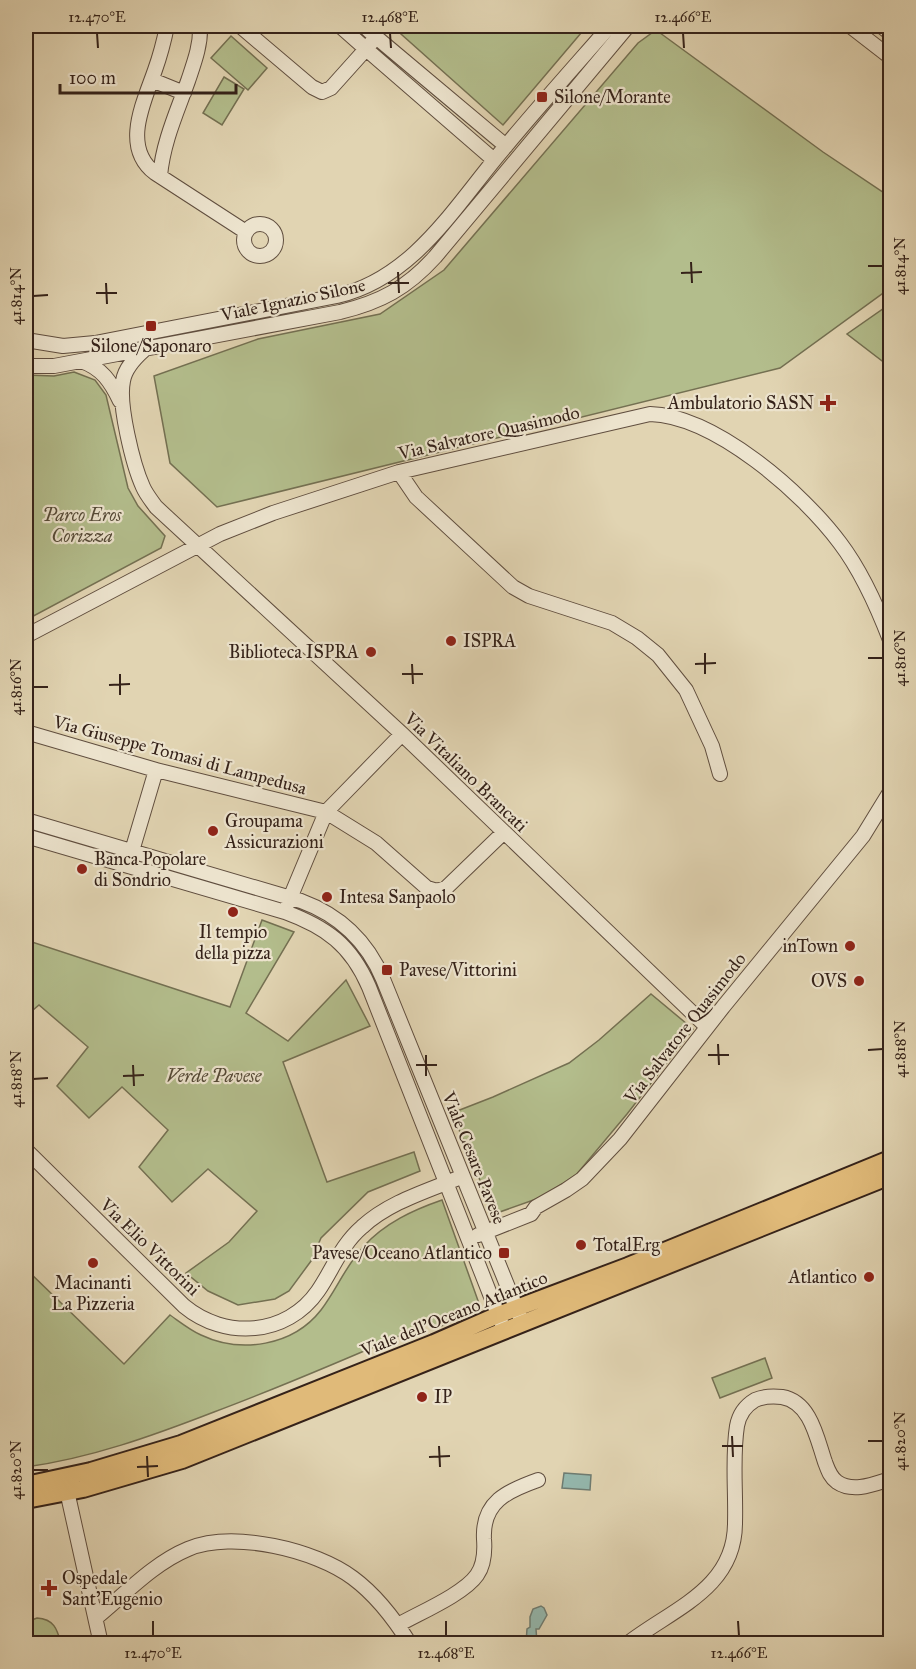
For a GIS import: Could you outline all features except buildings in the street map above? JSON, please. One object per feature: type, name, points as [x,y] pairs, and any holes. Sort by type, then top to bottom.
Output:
[{"type":"main road","name":"Viale dell'Oceano Atlantico","points":[[26,1500],[123,1463],[181,1444],[891,1159]]},
{"type":"main road","name":"Viale dell'Oceano Atlantico","points":[[26,1485],[108,1483],[182,1460],[891,1176]]},
{"type":"street","points":[[167,26],[152,80],[140,112],[137,138],[142,159],[148,168],[246,232]]},
{"type":"street","points":[[160,176],[166,141],[199,43],[200,26]]},
{"type":"street","points":[[240,26],[315,89],[325,92],[376,37]]},
{"type":"street","points":[[340,26],[494,160]]},
{"type":"street","points":[[364,26],[506,146]]},
{"type":"street","name":"Viale Ignazio Silone","points":[[26,340],[63,346],[86,345],[337,296],[358,290],[390,274],[414,255],[610,26]]},
{"type":"street","name":"Viale Ignazio Silone","points":[[26,366],[47,367],[340,312],[375,302],[400,288],[416,277],[435,256],[628,26]]},
{"type":"street","points":[[850,26],[891,57]]},
{"type":"street","points":[[881,26],[891,33]]},
{"type":"street","points":[[152,80],[184,93]]},
{"type":"street","points":[[123,406],[123,377],[128,367],[144,350]]},
{"type":"street","points":[[81,361],[97,368],[105,375],[123,406]]},
{"type":"street","name":"Via Vitaliano Brancati","points":[[123,406],[136,468],[144,490],[156,507],[402,734],[707,1027]]},
{"type":"street","name":"Via Salvatore Quasimodo","points":[[26,636],[226,532],[273,513],[399,472],[642,415],[658,415],[685,421],[720,438],[752,459],[794,492],[840,542],[857,569],[891,640]]},
{"type":"street","points":[[399,472],[416,498],[513,587],[529,596],[612,623],[637,638],[658,655],[686,690],[712,746],[720,774]]},
{"type":"street","name":"Via Giuseppe Tomasi di Lampedusa","points":[[26,732],[156,770],[326,812],[376,843],[399,861],[424,886],[433,891],[446,888],[503,833]]},
{"type":"street","points":[[285,912],[326,812],[402,734]]},
{"type":"street","points":[[132,851],[156,770]]},
{"type":"street","name":"Via Salvatore Quasimodo","points":[[468,1239],[531,1214],[536,1207],[566,1190],[591,1170],[628,1129],[707,1027],[857,843],[891,792]]},
{"type":"street","name":"Viale Cesare Pavese","points":[[26,820],[290,897],[315,906],[334,917],[358,938],[374,961],[523,1324]]},
{"type":"street","name":"Viale Cesare Pavese","points":[[26,836],[285,912],[326,931],[345,948],[360,967],[375,999],[505,1331]]},
{"type":"street","points":[[94,856],[98,841]]},
{"type":"street","name":"Via Elio Vittorini","points":[[26,1150],[180,1302],[203,1320],[237,1329],[270,1326],[300,1310],[318,1290],[340,1251],[362,1226],[392,1206],[463,1176]]},
{"type":"street","points":[[627,1644],[701,1592],[726,1565],[733,1548],[735,1530],[736,1430],[741,1413],[754,1401],[768,1396],[779,1397],[794,1400],[802,1407],[812,1424],[829,1473],[839,1483],[860,1487],[891,1479]]},
{"type":"street","points":[[398,1625],[473,1580],[483,1560],[484,1530],[489,1510],[506,1494],[538,1480]]},
{"type":"street","points":[[66,1485],[97,1617],[101,1644]]},
{"type":"street","points":[[97,1617],[161,1564],[180,1552],[207,1543],[233,1542],[277,1548],[315,1558],[333,1566],[362,1586],[398,1625],[410,1644]]},
{"type":"green space","points":[[392,26],[587,26],[503,125]]},
{"type":"green space","points":[[656,30],[823,152],[890,197],[890,288],[780,368],[217,507],[170,463],[154,376],[258,339],[380,314],[444,270],[638,43]]},
{"type":"green space","points":[[231,36],[267,68],[248,90],[211,58]]},
{"type":"green space","points":[[224,77],[244,89],[222,125],[203,113]]},
{"type":"green space","points":[[890,304],[890,367],[847,334]]},
{"type":"green space","name":"Parco Eros Corizza","points":[[74,372],[95,380],[106,395],[128,488],[138,506],[165,536],[161,548],[26,620],[26,375],[54,376]]},
{"type":"green space","name":"Verde Pavese","points":[[262,920],[294,932],[246,1013],[288,1041],[346,980],[370,1026],[283,1062],[327,1182],[414,1152],[420,1171],[368,1192],[321,1238],[311,1261],[289,1291],[275,1299],[238,1305],[208,1291],[186,1273],[229,1242],[257,1211],[208,1169],[172,1202],[139,1167],[168,1130],[122,1087],[89,1118],[57,1086],[88,1047],[39,1005],[26,1016],[26,940],[230,1007]]},
{"type":"green space","points":[[651,994],[693,1029],[576,1175],[542,1197],[494,1214],[452,1113],[569,1063]]},
{"type":"green space","points":[[442,1200],[481,1309],[434,1329],[429,1323],[268,1391],[144,1438],[74,1458],[26,1467],[26,1269],[124,1364],[170,1315],[197,1333],[216,1341],[249,1345],[266,1343],[296,1332],[309,1322],[327,1302],[358,1253],[372,1238],[390,1224],[410,1213]]},
{"type":"green space","points":[[765,1358],[772,1378],[720,1398],[712,1378]]},
{"type":"green space","points":[[37,1618],[47,1620],[54,1626],[61,1643],[26,1643],[26,1622]]},
{"type":"water","points":[[564,1473],[591,1475],[590,1490],[562,1488]]},
{"type":"water","points":[[541,1606],[547,1615],[539,1629],[536,1629],[537,1643],[526,1643],[527,1629],[530,1627],[533,1609]]},
{"type":"place","name":"Silone/Morante","points":[[542,97]]},
{"type":"place","name":"Silone/Saponaro","points":[[151,326]]},
{"type":"place","name":"Ambulatorio SASN","points":[[828,403]]},
{"type":"place","name":"ISPRA","points":[[451,641]]},
{"type":"place","name":"Biblioteca ISPRA","points":[[371,652]]},
{"type":"place","name":"Groupama Assicurazioni","points":[[213,831]]},
{"type":"place","name":"Banca Popolare di Sondrio","points":[[82,869]]},
{"type":"place","name":"Intesa Sanpaolo","points":[[327,897]]},
{"type":"place","name":"Il tempio della pizza","points":[[233,912]]},
{"type":"place","name":"inTown","points":[[850,946]]},
{"type":"place","name":"Pavese/Vittorini","points":[[387,970]]},
{"type":"place","name":"OVS","points":[[859,981]]},
{"type":"place","name":"TotalErg","points":[[581,1245]]},
{"type":"place","name":"Pavese/Oceano Atlantico","points":[[504,1253]]},
{"type":"place","name":"Macinanti La Pizzeria","points":[[93,1263]]},
{"type":"place","name":"Atlantico","points":[[869,1277]]},
{"type":"place","name":"IP","points":[[422,1397]]},
{"type":"place","name":"Ospedale Sant'Eugenio","points":[[49,1588]]}]
